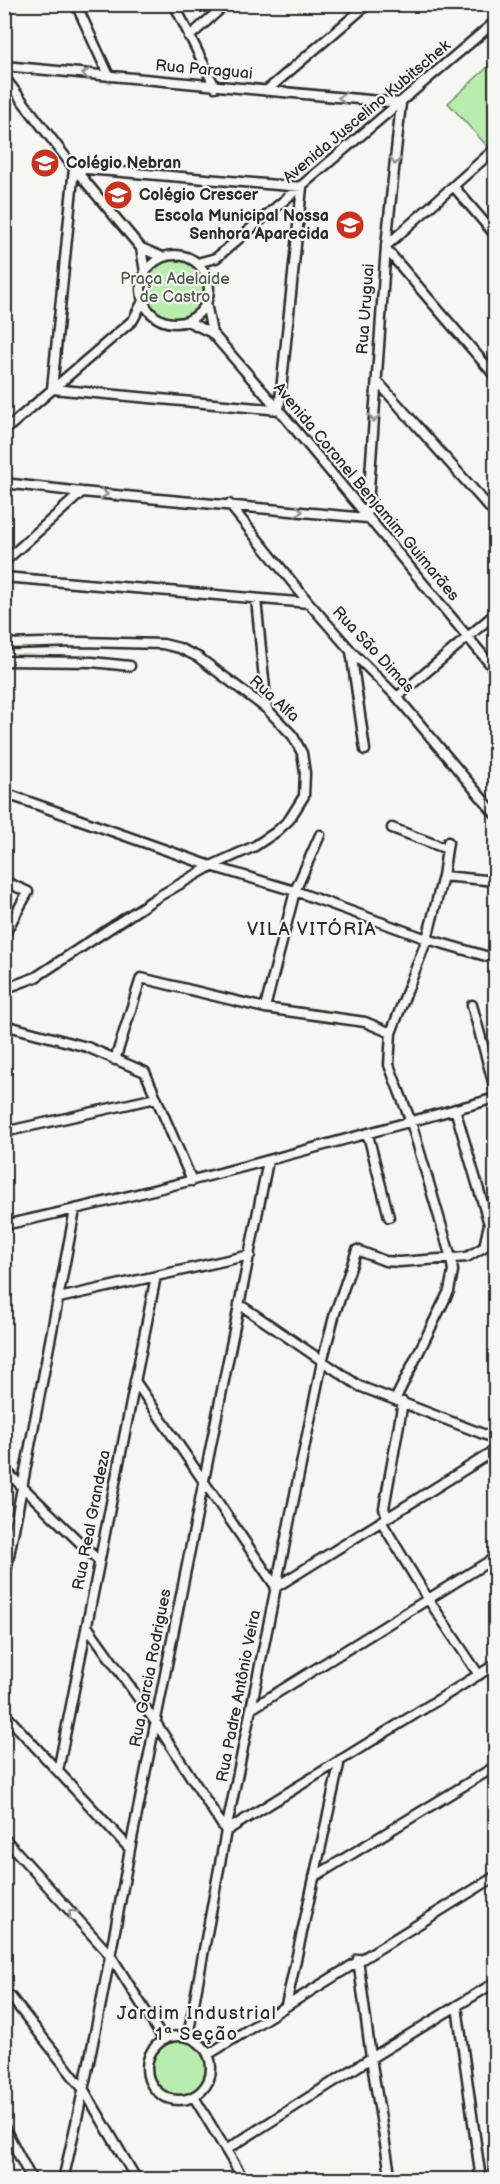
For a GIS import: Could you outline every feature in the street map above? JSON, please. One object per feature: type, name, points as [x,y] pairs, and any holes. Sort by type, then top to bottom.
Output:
[{"type":"street","points":[[76,4],[109,76]]},
{"type":"street","points":[[174,4],[215,87]]},
{"type":"street","points":[[189,37],[226,4]]},
{"type":"street","points":[[267,91],[368,4]]},
{"type":"street","name":"Avenida Juscelino Kubitschek","points":[[197,262],[216,258],[495,21]]},
{"type":"street","name":"Rua Paraguai","points":[[4,66],[401,103]]},
{"type":"street","points":[[4,77],[74,168],[141,248],[162,257]]},
{"type":"street","name":"Rua Uruguai","points":[[367,518],[386,248],[401,103]]},
{"type":"street","points":[[495,148],[386,248],[495,377]]},
{"type":"street","points":[[52,389],[279,411],[302,187],[74,168]]},
{"type":"street","points":[[52,389],[74,168]]},
{"type":"street","points":[[454,187],[495,236]]},
{"type":"street","points":[[141,248],[146,272]]},
{"type":"street","points":[[180,255],[197,262],[207,275],[209,294],[198,314],[187,321],[170,323],[153,315],[143,301],[141,291],[146,272],[153,263],[162,257],[180,255]]},
{"type":"street","points":[[207,275],[216,258]]},
{"type":"street","points":[[4,430],[133,320],[143,301]]},
{"type":"street","name":"Avenida Coronel Benjamim Guimarães","points":[[206,303],[212,333]]},
{"type":"street","points":[[133,320],[153,315]]},
{"type":"street","name":"Avenida Coronel Benjamim Guimarães","points":[[187,321],[212,333],[495,671]]},
{"type":"street","points":[[377,381],[495,514]]},
{"type":"street","points":[[4,483],[367,518]]},
{"type":"street","points":[[4,562],[82,492]]},
{"type":"street","name":"Rua São Dimas","points":[[229,504],[309,603],[351,651],[397,697],[495,816]]},
{"type":"street","points":[[4,577],[309,603]]},
{"type":"street","points":[[256,599],[267,709]]},
{"type":"street","points":[[397,697],[495,613]]},
{"type":"street","name":"Rua Alfa","points":[[4,644],[81,642],[163,644],[179,648],[198,657],[267,709],[293,736],[302,753],[305,773],[304,796],[289,820],[276,832],[255,846],[211,866],[156,898],[36,976],[4,989]]},
{"type":"street","points":[[351,651],[365,750]]},
{"type":"street","points":[[4,661],[92,662],[130,666]]},
{"type":"street","points":[[4,793],[211,866],[295,891],[427,939],[495,959]]},
{"type":"street","points":[[392,828],[447,846],[443,876],[427,939],[391,1034],[389,1065],[411,1122],[453,1271],[449,1291],[399,1401],[384,1519],[428,1599],[479,1675]]},
{"type":"street","points":[[265,1008],[295,891],[320,836]]},
{"type":"street","points":[[443,876],[495,881]]},
{"type":"street","points":[[4,881],[27,892],[4,935]]},
{"type":"street","points":[[115,1060],[141,978],[265,1008],[365,1022],[391,1034]]},
{"type":"street","points":[[472,1005],[495,1093]]},
{"type":"street","points":[[4,1025],[66,1040],[145,1072],[192,1181]]},
{"type":"street","points":[[4,1131],[156,1098]]},
{"type":"street","points":[[4,1225],[192,1181],[368,1135],[495,1098]]},
{"type":"street","points":[[451,1258],[467,1257],[484,1247],[489,1234],[489,1224],[456,1109]]},
{"type":"street","points":[[368,1135],[389,1217]]},
{"type":"street","name":"Rua Garcia Rodrigues","points":[[63,2180],[111,1956],[130,1850],[268,1161]]},
{"type":"street","points":[[4,1582],[75,1210]]},
{"type":"street","name":"Rua Padre Antônio Veira","points":[[188,2036],[226,1831],[322,1362],[334,1314],[357,1250],[385,1261],[451,1258]]},
{"type":"street","points":[[59,1298],[250,1255]]},
{"type":"street","name":"Rua Real Grandeza","points":[[58,1771],[156,1275]]},
{"type":"street","points":[[239,1304],[359,1386],[495,1439]]},
{"type":"street","points":[[135,1381],[276,1587],[495,1453]]},
{"type":"street","points":[[4,1469],[99,1561]]},
{"type":"street","points":[[251,1709],[495,1557]]},
{"type":"street","points":[[87,1626],[156,1724],[226,1831],[495,1664]]},
{"type":"street","points":[[4,1713],[130,1850]]},
{"type":"street","points":[[286,2005],[340,1760]]},
{"type":"street","points":[[314,1877],[495,1766]]},
{"type":"street","points":[[4,1838],[111,1956],[163,2039]]},
{"type":"street","points":[[209,2054],[358,1959],[495,1876]]},
{"type":"street","points":[[358,1959],[391,2180]]},
{"type":"street","points":[[226,2150],[495,1982]]},
{"type":"street","points":[[10,1996],[84,2090],[137,2180]]},
{"type":"street","points":[[457,2006],[481,2180]]},
{"type":"street","points":[[177,2035],[188,2036],[198,2041],[209,2054],[211,2070],[209,2081],[194,2097],[174,2100],[163,2097],[149,2081],[146,2071],[147,2060],[152,2050],[163,2039],[177,2035]]},
{"type":"street","points":[[194,2097],[244,2180]]},
{"type":"street","points":[[4,2127],[32,2180]]},
{"type":"green space","points":[[490,65],[495,71],[496,138],[487,146],[448,103]]},
{"type":"green space","name":"Praça Adelaide de Castro","points":[[175,257],[187,259],[197,266],[204,276],[206,288],[204,300],[197,310],[187,317],[175,319],[163,317],[153,310],[146,300],[144,288],[146,276],[153,266],[163,259]]},
{"type":"green space","points":[[179,2040],[190,2042],[199,2048],[205,2057],[207,2068],[205,2079],[199,2088],[190,2094],[179,2096],[168,2094],[159,2088],[153,2079],[151,2068],[153,2057],[159,2048],[168,2042]]},
{"type":"place","name":"Colégio Nebran","points":[[45,163]]},
{"type":"place","name":"Colégio Crescer","points":[[118,195]]},
{"type":"place","name":"Escola Municipal Nossa Senhora Aparecida","points":[[350,225]]},
{"type":"district","name":"VILA VITÓRIA","points":[[312,929]]},
{"type":"district","name":"Jardim Industrial 1ª Seção","points":[[197,2023]]}]
